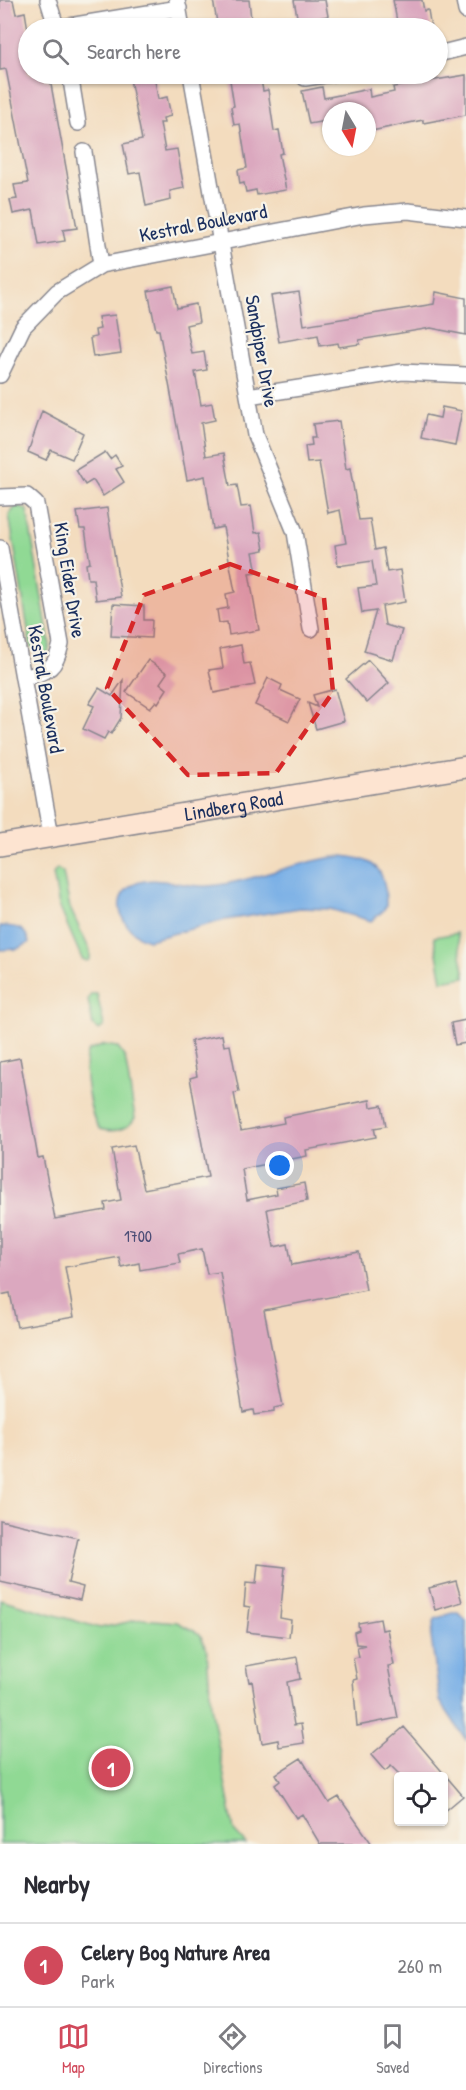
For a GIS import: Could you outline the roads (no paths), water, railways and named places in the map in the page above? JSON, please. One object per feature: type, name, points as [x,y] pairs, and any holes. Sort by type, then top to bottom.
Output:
[{"type":"main road","name":"Lindberg Road","points":[[0,845],[466,767]]},
{"type":"street","points":[[48,0],[53,18]]},
{"type":"street","points":[[464,0],[466,12]]},
{"type":"street","points":[[112,18],[178,4]]},
{"type":"street","points":[[448,52],[466,47]]},
{"type":"street","points":[[72,84],[78,123]]},
{"type":"street","name":"Sandpiper Drive","points":[[193,84],[255,435],[295,532],[311,629]]},
{"type":"street","points":[[84,152],[101,265]]},
{"type":"street","name":"Kestral Boulevard","points":[[0,375],[23,327],[57,292],[101,265],[364,215],[408,211],[466,218]]},
{"type":"street","points":[[248,396],[402,372],[466,375]]},
{"type":"street","name":"King Eider Drive","points":[[0,497],[27,496],[36,504],[61,644],[57,660],[47,671],[23,678]]},
{"type":"street","name":"Kestral Boulevard","points":[[0,548],[51,836]]},
{"type":"water","points":[[342,856],[354,857],[371,863],[381,875],[386,893],[386,906],[371,921],[330,909],[300,908],[225,920],[149,940],[132,931],[121,915],[121,898],[126,890],[143,881],[199,886],[225,884],[308,862]]},
{"type":"water","points":[[0,926],[15,927],[23,931],[29,943],[17,949],[0,950]]},
{"type":"water","points":[[459,1613],[466,1620],[466,1740],[440,1701],[431,1637],[435,1619]]},
{"type":"place","name":"Celery Bog Nature Area","points":[[111,1768]]}]
